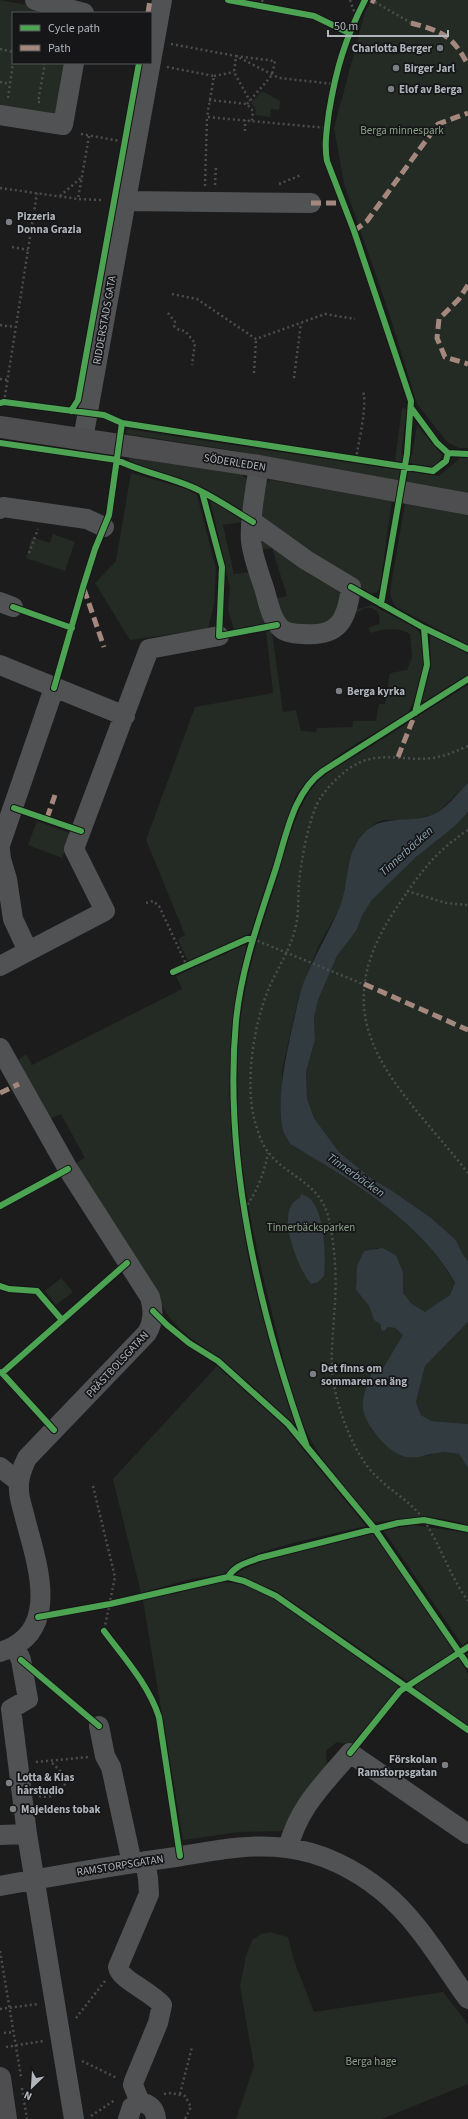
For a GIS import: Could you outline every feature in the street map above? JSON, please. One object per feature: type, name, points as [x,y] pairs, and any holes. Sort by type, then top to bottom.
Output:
[{"type":"main road","name":"SÖDERLEDEN","points":[[0,427],[259,466],[468,504]]},
{"type":"main road","points":[[0,2078],[6,2119]]},
{"type":"street","points":[[35,0],[80,12]]},
{"type":"street","name":"RIDDERSTADS GATA","points":[[152,58],[162,0]]},
{"type":"street","points":[[3,115],[63,125],[74,64]]},
{"type":"street","name":"RIDDERSTADS GATA","points":[[83,439],[151,64]]},
{"type":"street","points":[[126,201],[311,203]]},
{"type":"street","points":[[252,522],[306,560],[351,587],[347,609],[343,620],[336,628],[327,633],[311,635],[294,634],[283,630],[277,625],[255,561],[251,541],[252,522],[259,466]]},
{"type":"street","points":[[0,508],[3,507],[88,519],[104,527]]},
{"type":"street","points":[[0,966],[105,912],[74,849],[149,649],[219,636]]},
{"type":"street","points":[[0,665],[125,716]]},
{"type":"street","points":[[0,845],[54,688]]},
{"type":"street","points":[[0,850],[0,859],[7,879],[13,919],[28,951]]},
{"type":"street","name":"PRÄSTBOLSGATAN","points":[[0,1048],[68,1169],[150,1297],[153,1311],[151,1326],[147,1333],[27,1458],[21,1470],[18,1492],[36,1564],[42,1599],[34,1625],[28,1635],[7,1649]]},
{"type":"street","points":[[0,1467],[19,1482]]},
{"type":"street","points":[[7,1649],[21,1660],[28,1699],[11,1709],[34,1880],[74,2119]]},
{"type":"street","points":[[99,1726],[105,1756],[111,1767],[138,1862],[148,1878],[149,1894],[118,1967],[123,1977],[156,1997],[162,2005],[162,2010],[138,2067],[144,2102],[132,2107],[128,2119]]},
{"type":"street","points":[[288,1848],[294,1826],[309,1801],[350,1753],[468,1834]]},
{"type":"street","points":[[0,1834],[27,1834]]},
{"type":"street","name":"RAMSTORPSGATAN","points":[[0,1886],[240,1846],[288,1848],[333,1861],[356,1872],[382,1891],[416,1929],[468,1999]]},
{"type":"path","points":[[259,6],[263,0]]},
{"type":"path","points":[[350,0],[356,17]]},
{"type":"path","points":[[375,2],[411,22]]},
{"type":"path","points":[[184,47],[275,61],[272,74],[247,104]]},
{"type":"path","points":[[0,49],[12,52]]},
{"type":"path","points":[[236,56],[234,72],[250,101]]},
{"type":"path","points":[[236,56],[279,78],[334,84]]},
{"type":"path","points":[[3,115],[13,64]]},
{"type":"path","points":[[45,64],[38,102],[66,107]]},
{"type":"path","points":[[151,64],[214,76],[234,72]]},
{"type":"path","points":[[205,192],[207,117],[214,76]]},
{"type":"path","points":[[0,82],[10,84]]},
{"type":"path","points":[[209,100],[247,104],[253,111],[252,121]]},
{"type":"path","points":[[207,117],[327,128]]},
{"type":"path","points":[[245,120],[245,131]]},
{"type":"path","points":[[81,134],[136,144]]},
{"type":"path","points":[[78,199],[89,136]]},
{"type":"path","points":[[215,192],[216,167],[218,167]]},
{"type":"path","points":[[276,189],[277,185],[301,175]]},
{"type":"path","points":[[60,196],[82,176]]},
{"type":"path","points":[[0,188],[78,199],[102,200]]},
{"type":"path","points":[[4,402],[36,193]]},
{"type":"path","points":[[12,247],[28,250]]},
{"type":"path","points":[[172,294],[197,299],[256,339]]},
{"type":"path","points":[[168,313],[175,322],[174,326],[179,330],[185,331],[195,343],[192,364]]},
{"type":"path","points":[[256,339],[326,314],[355,319]]},
{"type":"path","points":[[294,378],[301,323]]},
{"type":"path","points":[[0,325],[15,327]]},
{"type":"path","points":[[254,373],[256,339]]},
{"type":"path","points":[[0,379],[7,380]]},
{"type":"path","points":[[356,459],[363,409],[364,393],[362,390]]},
{"type":"path","points":[[29,553],[44,513]]},
{"type":"path","points":[[468,746],[449,755],[432,758],[377,756],[363,760],[346,771],[320,798],[315,808],[305,846],[300,879],[297,924],[288,953],[269,988],[258,1022],[253,1050],[252,1108],[260,1136],[268,1152],[314,1191],[323,1202],[328,1214],[334,1244],[334,1315],[332,1341],[333,1377],[346,1425],[364,1461],[375,1476],[405,1499],[424,1520],[459,1588],[468,1601]]},
{"type":"path","points":[[468,830],[426,864],[382,930],[369,961],[364,984],[363,999],[367,1029],[380,1060],[409,1102],[468,1173]]},
{"type":"path","points":[[408,891],[446,903],[468,905]]},
{"type":"path","points":[[146,903],[153,901],[159,906],[188,966]]},
{"type":"path","points":[[253,939],[364,984]]},
{"type":"path","points":[[245,1209],[262,1178],[268,1152]]},
{"type":"path","points":[[93,1486],[115,1577],[104,1631]]},
{"type":"path","points":[[18,1764],[105,1756]]},
{"type":"path","points":[[20,1783],[35,1794],[43,1797],[57,1795],[62,1791],[65,1778],[49,1761]]},
{"type":"path","points":[[0,1951],[27,2119]]},
{"type":"path","points":[[0,2010],[54,2001]]},
{"type":"path","points":[[4,2033],[14,2032]]},
{"type":"path","points":[[180,2094],[192,2047]]},
{"type":"path","points":[[63,2052],[144,2102]]},
{"type":"path","points":[[88,2119],[92,2114],[109,2105],[144,2102],[164,2094],[180,2094],[185,2096],[191,2107],[185,2119]]},
{"type":"green space","points":[[0,0],[65,12],[12,12],[12,64],[71,64],[55,118],[0,109]]},
{"type":"green space","name":"Berga minnespark","points":[[372,0],[468,0],[468,448],[459,448],[447,442],[417,404],[387,307],[344,184],[334,128],[365,12]]},
{"type":"green space","points":[[262,91],[280,101],[279,110],[271,109],[270,117],[255,115],[256,109],[251,103]]},
{"type":"green space","points":[[402,408],[407,409],[401,454],[412,455],[417,425],[442,455],[440,461],[432,467],[395,461]]},
{"type":"green space","points":[[127,429],[439,476],[460,458],[468,458],[468,493],[218,448],[126,434]]},
{"type":"green space","points":[[130,456],[241,474],[247,479],[246,512],[201,487],[135,464],[129,460]]},
{"type":"green space","points":[[131,473],[187,489],[197,495],[216,569],[214,605],[208,629],[130,640],[95,583],[116,561]]},
{"type":"green space","points":[[270,480],[392,500],[380,587],[377,592],[371,594],[273,531],[261,521],[266,483]]},
{"type":"green space","points":[[210,500],[239,517],[243,522],[223,525],[234,574],[251,572],[265,624],[234,630],[228,610],[230,587]]},
{"type":"green space","points":[[405,503],[468,514],[468,645],[401,610],[392,600],[390,591]]},
{"type":"green space","points":[[53,534],[75,542],[65,571],[26,558],[32,537],[50,543]]},
{"type":"green space","points":[[263,539],[340,590],[340,600],[331,623],[295,627],[282,619],[275,599],[287,596],[272,548],[258,550],[256,541]]},
{"type":"green space","points":[[372,605],[414,627],[421,635],[424,645],[424,669],[413,704],[408,713],[333,759],[307,782],[296,795],[251,931],[246,938],[188,962],[178,939],[185,935],[146,840],[195,707],[273,693],[266,630],[272,632],[283,712],[296,710],[301,731],[316,732],[317,728],[352,727],[353,721],[376,721],[379,704],[385,704],[390,673],[407,670],[412,657],[410,634],[401,630],[391,629],[371,633],[368,628],[379,624],[380,618],[377,611],[372,608],[365,608],[356,613],[355,610]]},
{"type":"green space","points":[[430,636],[434,636],[468,654],[468,675],[424,702],[422,700],[422,695],[431,667]]},
{"type":"green space","name":"Tinnerbäcksparken","points":[[468,685],[468,783],[433,815],[408,820],[385,820],[377,822],[362,834],[354,846],[341,906],[319,945],[299,995],[282,1071],[283,1133],[290,1144],[359,1187],[404,1222],[424,1241],[441,1262],[455,1284],[450,1295],[425,1313],[412,1304],[403,1293],[403,1272],[396,1255],[377,1248],[365,1256],[357,1271],[356,1290],[369,1306],[374,1320],[381,1325],[395,1328],[403,1335],[383,1368],[371,1374],[363,1409],[371,1429],[378,1437],[426,1456],[439,1452],[459,1454],[468,1468],[468,1525],[444,1519],[432,1518],[372,1523],[334,1476],[317,1451],[303,1424],[286,1371],[256,1243],[248,1205],[243,1167],[237,1091],[241,1015],[250,967],[259,936],[293,827],[309,793],[321,778],[336,767]]},
{"type":"green space","points":[[468,812],[468,1261],[462,1253],[456,1240],[430,1217],[391,1190],[372,1179],[339,1152],[314,1118],[307,1098],[306,1072],[315,1040],[314,1018],[318,1000],[337,956],[356,931],[363,914],[372,900],[415,858],[455,826]]},
{"type":"green space","points":[[37,821],[72,834],[62,858],[28,845]]},
{"type":"green space","points":[[244,945],[247,947],[247,952],[235,1015],[230,1078],[236,1173],[250,1265],[267,1331],[295,1425],[236,1372],[187,1335],[170,1318],[157,1295],[73,1165],[85,1158],[61,1114],[49,1119],[18,1060],[26,1054],[32,1065],[182,989],[176,976]]},
{"type":"green space","points":[[61,1278],[73,1292],[56,1305],[45,1291]]},
{"type":"green space","points":[[468,1322],[468,1424],[431,1421],[421,1415],[416,1402],[425,1366]]},
{"type":"green space","points":[[217,1366],[284,1426],[366,1526],[293,1543],[256,1554],[235,1564],[224,1574],[191,1579],[141,1593],[113,1479]]},
{"type":"green space","points":[[414,1525],[468,1533],[468,1640],[463,1646],[383,1530]]},
{"type":"green space","points":[[373,1533],[456,1651],[413,1679],[407,1681],[276,1591],[236,1574],[267,1559],[285,1553]]},
{"type":"green space","points":[[221,1582],[244,1584],[284,1604],[399,1685],[397,1691],[352,1745],[337,1742],[326,1751],[327,1766],[288,1828],[282,1831],[239,1832],[183,1840],[143,1600]]},
{"type":"green space","points":[[459,1657],[468,1674],[468,1726],[415,1689],[416,1685]]},
{"type":"green space","name":"Berga hage","points":[[270,1932],[288,1937],[293,1958],[314,2012],[443,1992],[468,2024],[468,2084],[382,2119],[236,2119],[254,2066],[240,1986],[246,1956],[252,1940],[261,1934]]},
{"type":"water","name":"Tinnerbäcken","points":[[468,783],[468,812],[455,826],[415,858],[372,900],[363,914],[356,931],[337,956],[318,1000],[314,1018],[315,1040],[306,1072],[307,1098],[314,1118],[339,1152],[372,1179],[391,1190],[430,1217],[456,1240],[462,1253],[468,1261],[468,1322],[425,1366],[416,1402],[421,1415],[431,1421],[468,1424],[468,1468],[459,1454],[442,1452],[419,1457],[407,1457],[400,1455],[379,1439],[369,1424],[363,1409],[366,1387],[371,1374],[383,1368],[403,1335],[395,1328],[388,1327],[384,1331],[381,1330],[381,1325],[374,1320],[369,1306],[356,1290],[357,1266],[364,1251],[382,1248],[396,1255],[403,1272],[403,1293],[412,1304],[425,1312],[450,1295],[455,1283],[441,1261],[424,1241],[404,1222],[359,1187],[290,1144],[283,1131],[281,1118],[281,1091],[285,1063],[300,994],[310,968],[340,906],[350,860],[357,843],[369,828],[386,821],[423,818],[437,813],[447,805]]},
{"type":"water","points":[[301,1194],[308,1197],[314,1204],[321,1223],[323,1235],[325,1258],[324,1276],[318,1282],[311,1284],[300,1266],[290,1239],[288,1226],[288,1214],[292,1204],[300,1198]]},
{"type":"marked path","points":[[148,12],[150,0]]},
{"type":"marked path","points":[[371,0],[375,2]]},
{"type":"marked path","points":[[411,23],[431,29],[446,36],[457,47],[468,65]]},
{"type":"marked path","points":[[354,231],[367,221],[438,124],[468,113]]},
{"type":"marked path","points":[[311,203],[343,203]]},
{"type":"marked path","points":[[468,285],[459,299],[439,319],[437,338],[445,357],[468,364]]},
{"type":"marked path","points":[[84,589],[104,647]]},
{"type":"marked path","points":[[398,757],[415,714]]},
{"type":"marked path","points":[[47,818],[55,795]]},
{"type":"marked path","points":[[364,984],[468,1030]]},
{"type":"marked path","points":[[0,1093],[19,1084]]},
{"type":"cycle path","points":[[228,0],[314,16],[349,33]]},
{"type":"cycle path","points":[[365,0],[352,28],[338,68],[329,112],[326,149],[327,161],[354,231],[411,401],[407,454],[381,604]]},
{"type":"cycle path","points":[[71,411],[78,400],[139,64]]},
{"type":"cycle path","points":[[0,403],[4,402],[104,415],[122,423],[433,471],[446,461],[448,453]]},
{"type":"cycle path","points":[[412,409],[437,443],[448,453],[468,454]]},
{"type":"cycle path","points":[[54,688],[95,549],[109,515],[122,423]]},
{"type":"cycle path","points":[[0,443],[117,460],[135,468],[192,487],[253,522]]},
{"type":"cycle path","points":[[202,492],[222,567],[219,636],[277,625]]},
{"type":"cycle path","points":[[351,587],[424,628],[468,649]]},
{"type":"cycle path","points":[[13,607],[72,628]]},
{"type":"cycle path","points":[[415,713],[427,665],[424,628]]},
{"type":"cycle path","points":[[307,1447],[274,1345],[260,1292],[240,1183],[235,1128],[233,1074],[238,1002],[251,945],[287,830],[304,791],[323,771],[468,679]]},
{"type":"cycle path","points":[[14,808],[81,831]]},
{"type":"cycle path","points":[[173,972],[247,939],[253,939]]},
{"type":"cycle path","points":[[0,1206],[68,1169]]},
{"type":"cycle path","points":[[0,1372],[2,1373],[127,1263]]},
{"type":"cycle path","points":[[0,1286],[9,1289],[37,1291],[62,1320]]},
{"type":"cycle path","points":[[153,1311],[189,1343],[218,1361],[288,1424],[374,1528],[468,1665]]},
{"type":"cycle path","points":[[2,1373],[54,1430]]},
{"type":"cycle path","points":[[38,1617],[110,1604],[228,1577],[238,1567],[259,1558],[398,1523],[424,1520],[468,1529]]},
{"type":"cycle path","points":[[228,1577],[244,1581],[276,1596],[468,1730]]},
{"type":"cycle path","points":[[104,1631],[142,1683],[149,1694],[159,1717],[180,1856]]},
{"type":"cycle path","points":[[350,1753],[400,1691],[468,1647]]},
{"type":"cycle path","points":[[21,1660],[99,1726]]},
{"type":"place","name":"Charlotta Berger","points":[[440,48]]},
{"type":"place","name":"Birger Jarl","points":[[396,68]]},
{"type":"place","name":"Elof av Berga","points":[[391,89]]},
{"type":"place","name":"Pizzeria Donna Grazia","points":[[9,222]]},
{"type":"place","name":"Berga kyrka","points":[[339,691]]},
{"type":"place","name":"Det finns om sommaren en äng","points":[[313,1374]]},
{"type":"place","name":"Förskolan Ramstorpsgatan","points":[[445,1765]]},
{"type":"place","name":"Lotta & Kias hårstudio","points":[[9,1783]]},
{"type":"place","name":"Majeldens tobak","points":[[13,1809]]}]
